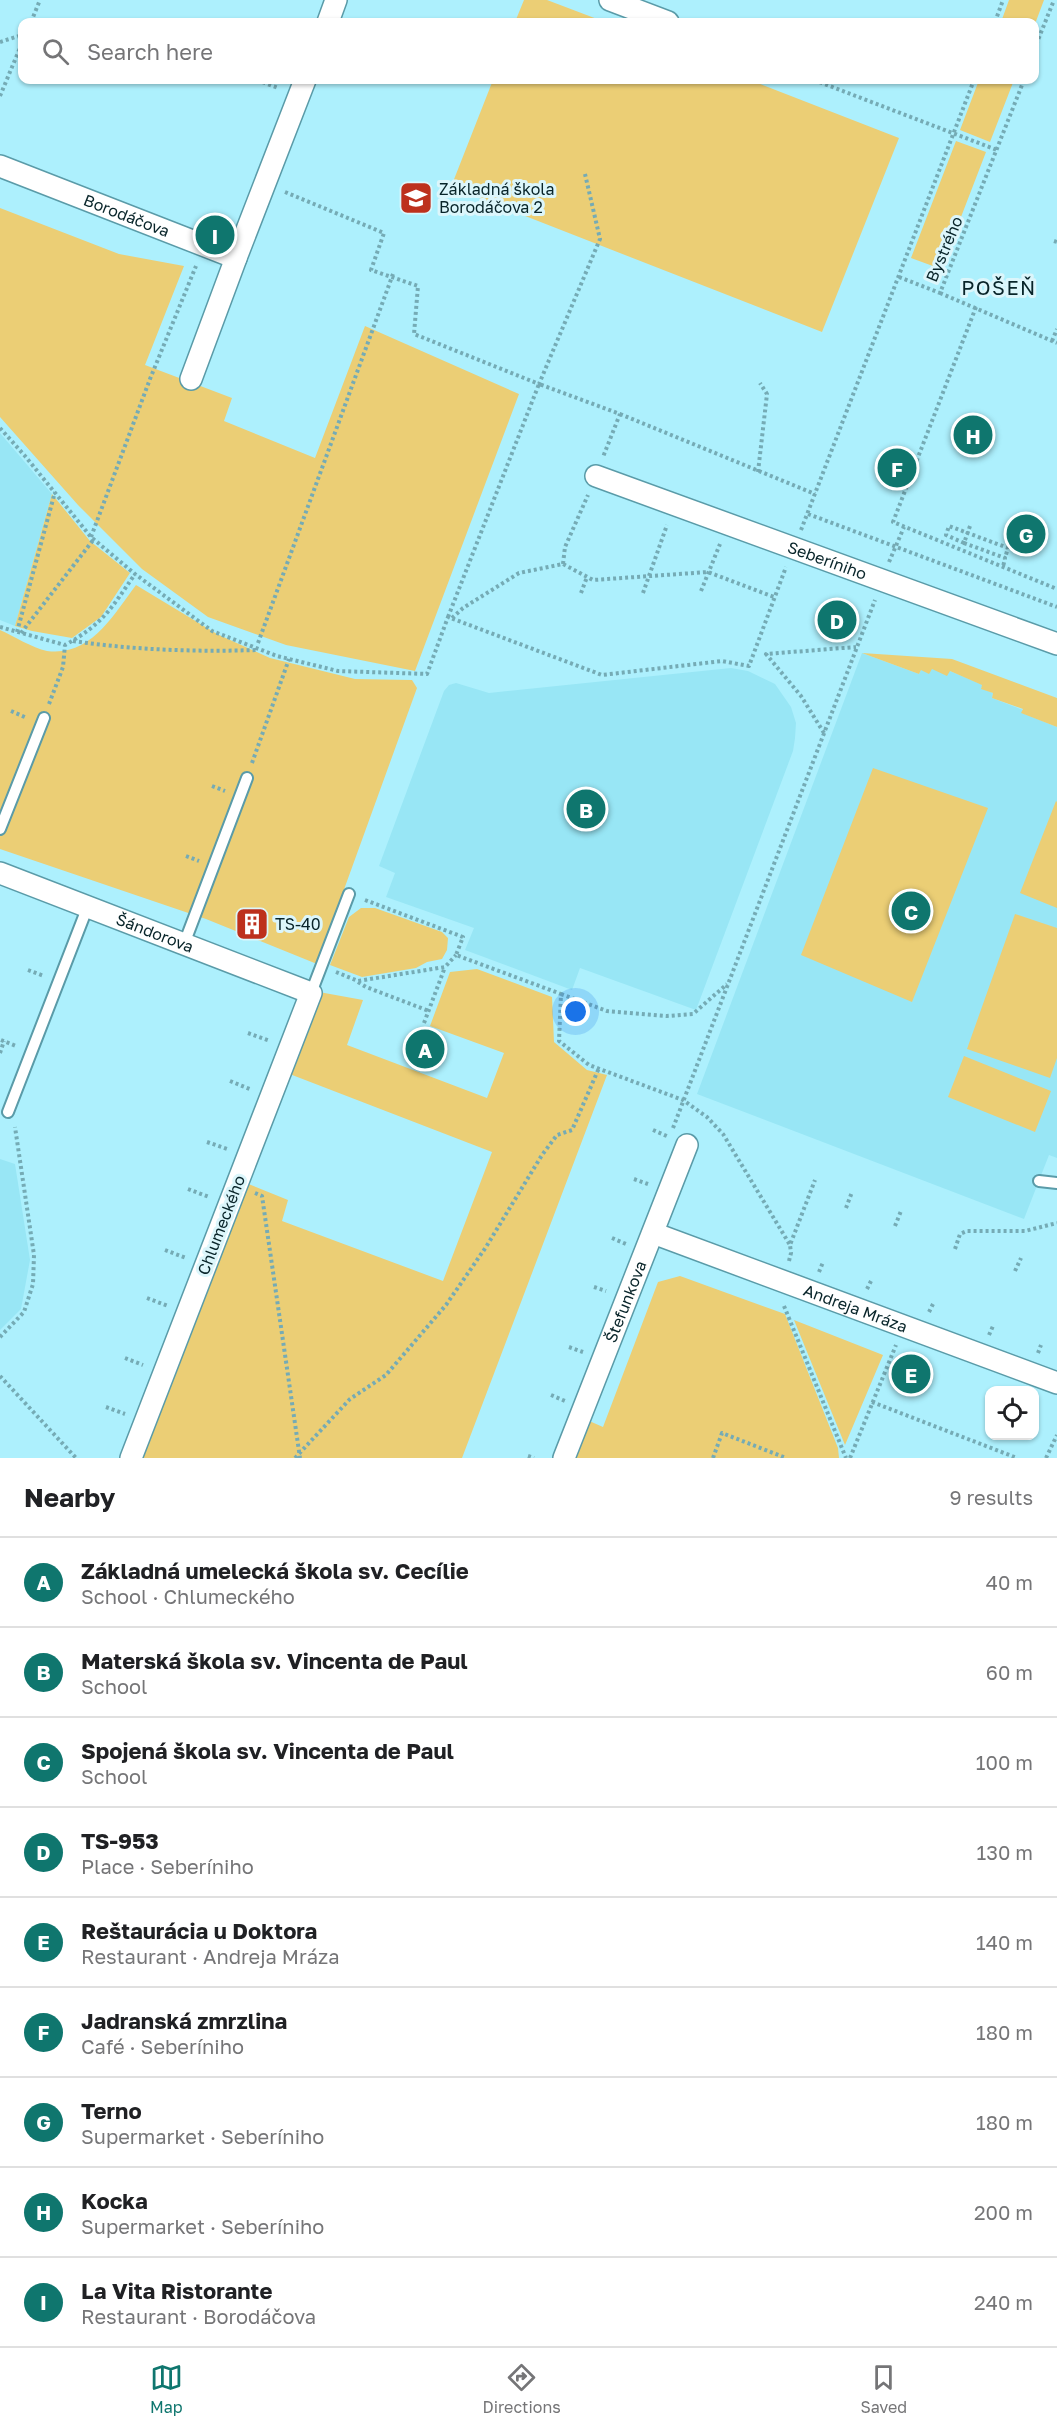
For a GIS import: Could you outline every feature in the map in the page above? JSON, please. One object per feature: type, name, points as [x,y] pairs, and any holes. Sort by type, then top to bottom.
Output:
[{"type":"street","points":[[329,18],[336,0]]},
{"type":"street","points":[[610,0],[657,18]]},
{"type":"street","points":[[191,379],[303,84]]},
{"type":"street","name":"Borodáčova","points":[[0,166],[236,258]]},
{"type":"street","name":"Seberíniho","points":[[596,476],[1057,644]]},
{"type":"street","name":"Šándorova","points":[[0,873],[311,993]]},
{"type":"street","name":"Chlumeckého","points":[[131,1458],[311,993]]},
{"type":"street","name":"Štefunkova","points":[[564,1458],[653,1233],[679,1141]]},
{"type":"street","name":"Andreja Mráza","points":[[653,1233],[1057,1383]]},
{"type":"lane","points":[[0,829],[44,718]]},
{"type":"lane","points":[[184,944],[247,778]]},
{"type":"lane","points":[[311,993],[349,894]]},
{"type":"lane","points":[[8,1112],[88,906]]},
{"type":"lane","points":[[1039,1181],[1057,1183]]},
{"type":"path","points":[[33,18],[40,0]]},
{"type":"path","points":[[996,18],[1003,0]]},
{"type":"path","points":[[1039,39],[1053,0]]},
{"type":"path","points":[[0,42],[18,36]]},
{"type":"path","points":[[0,96],[2,86],[18,52]]},
{"type":"path","points":[[825,84],[997,150]]},
{"type":"path","name":"Bystrého","points":[[972,84],[899,277],[940,293],[1022,84]]},
{"type":"path","points":[[0,428],[93,538],[135,574],[212,631],[289,659],[338,671],[427,674],[539,384],[600,239],[585,174]]},
{"type":"path","points":[[266,183],[384,233],[371,270],[392,275],[418,286],[414,334],[620,414],[815,494]]},
{"type":"path","points":[[19,632],[93,538],[150,379],[198,261]]},
{"type":"path","points":[[258,643],[392,275]]},
{"type":"path","points":[[899,277],[807,514],[1057,608]]},
{"type":"path","points":[[940,293],[1055,342],[1057,328]]},
{"type":"path","points":[[976,307],[893,522],[1057,589]]},
{"type":"path","points":[[758,472],[767,394],[760,383]]},
{"type":"path","points":[[563,564],[565,547],[620,414]]},
{"type":"path","points":[[19,632],[55,492]]},
{"type":"path","points":[[643,593],[675,504]]},
{"type":"path","points":[[701,591],[728,524]]},
{"type":"path","points":[[674,1127],[904,526]]},
{"type":"path","points":[[1003,567],[1008,549],[949,526],[946,535],[1005,558]]},
{"type":"path","points":[[964,543],[970,526]]},
{"type":"path","points":[[450,617],[602,675],[722,661],[748,666],[794,548]]},
{"type":"path","points":[[450,617],[519,573],[563,564],[593,580],[708,572],[774,597]]},
{"type":"path","points":[[0,627],[65,645],[87,633],[106,617],[135,574]]},
{"type":"path","points":[[581,593],[587,577]]},
{"type":"path","points":[[73,641],[105,646],[204,651],[262,650]]},
{"type":"path","points":[[44,718],[63,667],[65,645]]},
{"type":"path","points":[[756,650],[766,654],[856,647]]},
{"type":"path","points":[[766,654],[801,696],[824,733]]},
{"type":"path","points":[[247,778],[289,659]]},
{"type":"path","points":[[349,894],[463,937],[456,955],[445,967],[424,1023]]},
{"type":"path","points":[[456,955],[607,1011],[667,1016],[693,1014],[728,983]]},
{"type":"path","points":[[321,966],[358,981],[366,987],[429,1011]]},
{"type":"path","points":[[358,981],[445,967]]},
{"type":"path","points":[[561,994],[559,1041],[589,1065],[683,1100],[707,1118],[723,1134],[790,1245],[791,1253],[782,1281],[784,1305],[848,1458]]},
{"type":"path","points":[[248,1033],[274,1042]]},
{"type":"path","points":[[0,1053],[4,1041]]},
{"type":"path","points":[[295,1458],[300,1456],[350,1399],[386,1375],[446,1305],[486,1247],[542,1155],[557,1135],[573,1130],[599,1068]]},
{"type":"path","points":[[230,1081],[256,1091]]},
{"type":"path","points":[[0,1337],[24,1312],[33,1284],[34,1255],[17,1131],[8,1112]]},
{"type":"path","points":[[653,1130],[679,1141]]},
{"type":"path","points":[[207,1142],[233,1152]]},
{"type":"path","points":[[634,1179],[652,1186]]},
{"type":"path","points":[[790,1245],[815,1180]]},
{"type":"path","points":[[188,1189],[215,1200]]},
{"type":"path","points":[[846,1208],[852,1192]]},
{"type":"path","points":[[262,1196],[300,1456]]},
{"type":"path","points":[[895,1226],[901,1211]]},
{"type":"path","points":[[955,1249],[960,1234],[966,1231],[1025,1231],[1057,1223]]},
{"type":"path","points":[[612,1238],[630,1245]]},
{"type":"path","points":[[165,1250],[193,1260]]},
{"type":"path","points":[[1016,1271],[1021,1258]]},
{"type":"path","points":[[594,1287],[612,1293]]},
{"type":"path","points":[[147,1298],[175,1309]]},
{"type":"path","points":[[848,1458],[903,1326]]},
{"type":"path","points":[[569,1347],[589,1355]]},
{"type":"path","points":[[125,1358],[152,1369]]},
{"type":"path","points":[[0,1376],[76,1458]]},
{"type":"path","points":[[872,1402],[1017,1458]]},
{"type":"path","points":[[106,1407],[134,1417]]},
{"type":"path","points":[[713,1458],[722,1433],[786,1458]]},
{"type":"path","points":[[1046,1458],[1057,1435]]},
{"type":"path","points":[[528,1456],[534,1458]]},
{"type":"shaded area","points":[[524,0],[547,0],[594,18],[517,18]]},
{"type":"shaded area","points":[[1009,0],[1044,0],[1037,18],[1002,18]]},
{"type":"shaded area","points":[[491,84],[760,84],[899,138],[822,332],[451,187]]},
{"type":"shaded area","points":[[977,84],[1012,84],[990,142],[960,130]]},
{"type":"shaded area","points":[[956,141],[986,152],[941,269],[911,258]]},
{"type":"shaded area","points":[[0,208],[119,254],[184,266],[145,365],[232,398],[224,421],[315,458],[365,326],[519,394],[415,671],[286,645],[208,617],[142,569],[78,505],[0,417]]},
{"type":"shaded area","points":[[0,433],[52,494],[15,626],[0,620]]},
{"type":"shaded area","points":[[52,494],[90,541],[130,573],[101,617],[72,638],[15,626]]},
{"type":"shaded area","points":[[136,585],[217,634],[270,658],[355,679],[412,680],[417,688],[317,964],[206,919],[0,849],[0,630],[29,645],[47,651],[63,651],[76,647],[100,631]]},
{"type":"shaded area","points":[[862,653],[919,674],[921,670],[950,671],[983,685],[981,688],[993,693],[992,698],[1057,727],[1057,1158],[1049,1155],[1024,1219],[697,1094]]},
{"type":"shaded area","points":[[862,653],[952,659],[1057,698],[1057,727],[1021,713],[1023,709],[992,698],[993,693],[981,689],[982,685],[950,671],[947,676],[932,669],[929,674],[921,670],[919,674]]},
{"type":"shaded area","points":[[731,668],[748,671],[775,684],[791,707],[796,723],[795,738],[793,751],[696,1010],[580,968],[572,990],[465,950],[474,928],[386,897],[395,873],[379,866],[444,691],[449,685],[456,683],[489,693]]},
{"type":"shaded area","points":[[873,768],[988,808],[912,1002],[801,955]]},
{"type":"shaded area","points":[[1057,802],[1057,908],[1020,893]]},
{"type":"shaded area","points":[[361,908],[375,908],[442,932],[448,938],[447,950],[442,959],[427,962],[416,968],[362,977],[330,965],[349,917]]},
{"type":"shaded area","points":[[1015,914],[1057,928],[1057,1058],[1050,1078],[967,1049]]},
{"type":"shaded area","points":[[477,969],[552,997],[554,1042],[587,1070],[607,1075],[462,1458],[137,1458],[246,1183],[288,1200],[282,1221],[443,1281],[492,1152],[287,1073],[319,992],[363,1000],[347,1045],[487,1098],[504,1053],[430,1026],[450,972]]},
{"type":"shaded area","points":[[964,1056],[1051,1091],[1035,1132],[948,1097]]},
{"type":"shaded area","points":[[0,1159],[15,1164],[30,1260],[21,1309],[0,1330]]},
{"type":"shaded area","points":[[680,1276],[785,1314],[838,1448],[839,1458],[573,1458],[587,1420],[603,1427],[658,1282]]},
{"type":"shaded area","points":[[794,1320],[883,1355],[845,1445]]},
{"type":"place","name":"Základná škola Borodáčova 2","points":[[416,198]]},
{"type":"place","name":"La Vita Ristorante","points":[[215,235]]},
{"type":"place","name":"Kocka","points":[[973,435]]},
{"type":"place","name":"Jadranská zmrzlina","points":[[897,468]]},
{"type":"place","name":"Terno","points":[[1026,534]]},
{"type":"place","name":"TS-953","points":[[837,620]]},
{"type":"place","name":"Materská škola sv. Vincenta de Paul","points":[[586,809]]},
{"type":"place","name":"Spojená škola sv. Vincenta de Paul","points":[[911,911]]},
{"type":"place","name":"TS-40","points":[[252,924]]},
{"type":"place","name":"Základná umelecká škola sv. Cecílie","points":[[425,1049]]},
{"type":"place","name":"Reštaurácia u Doktora","points":[[911,1374]]},
{"type":"district","name":"POŠEŇ","points":[[999,287]]}]
